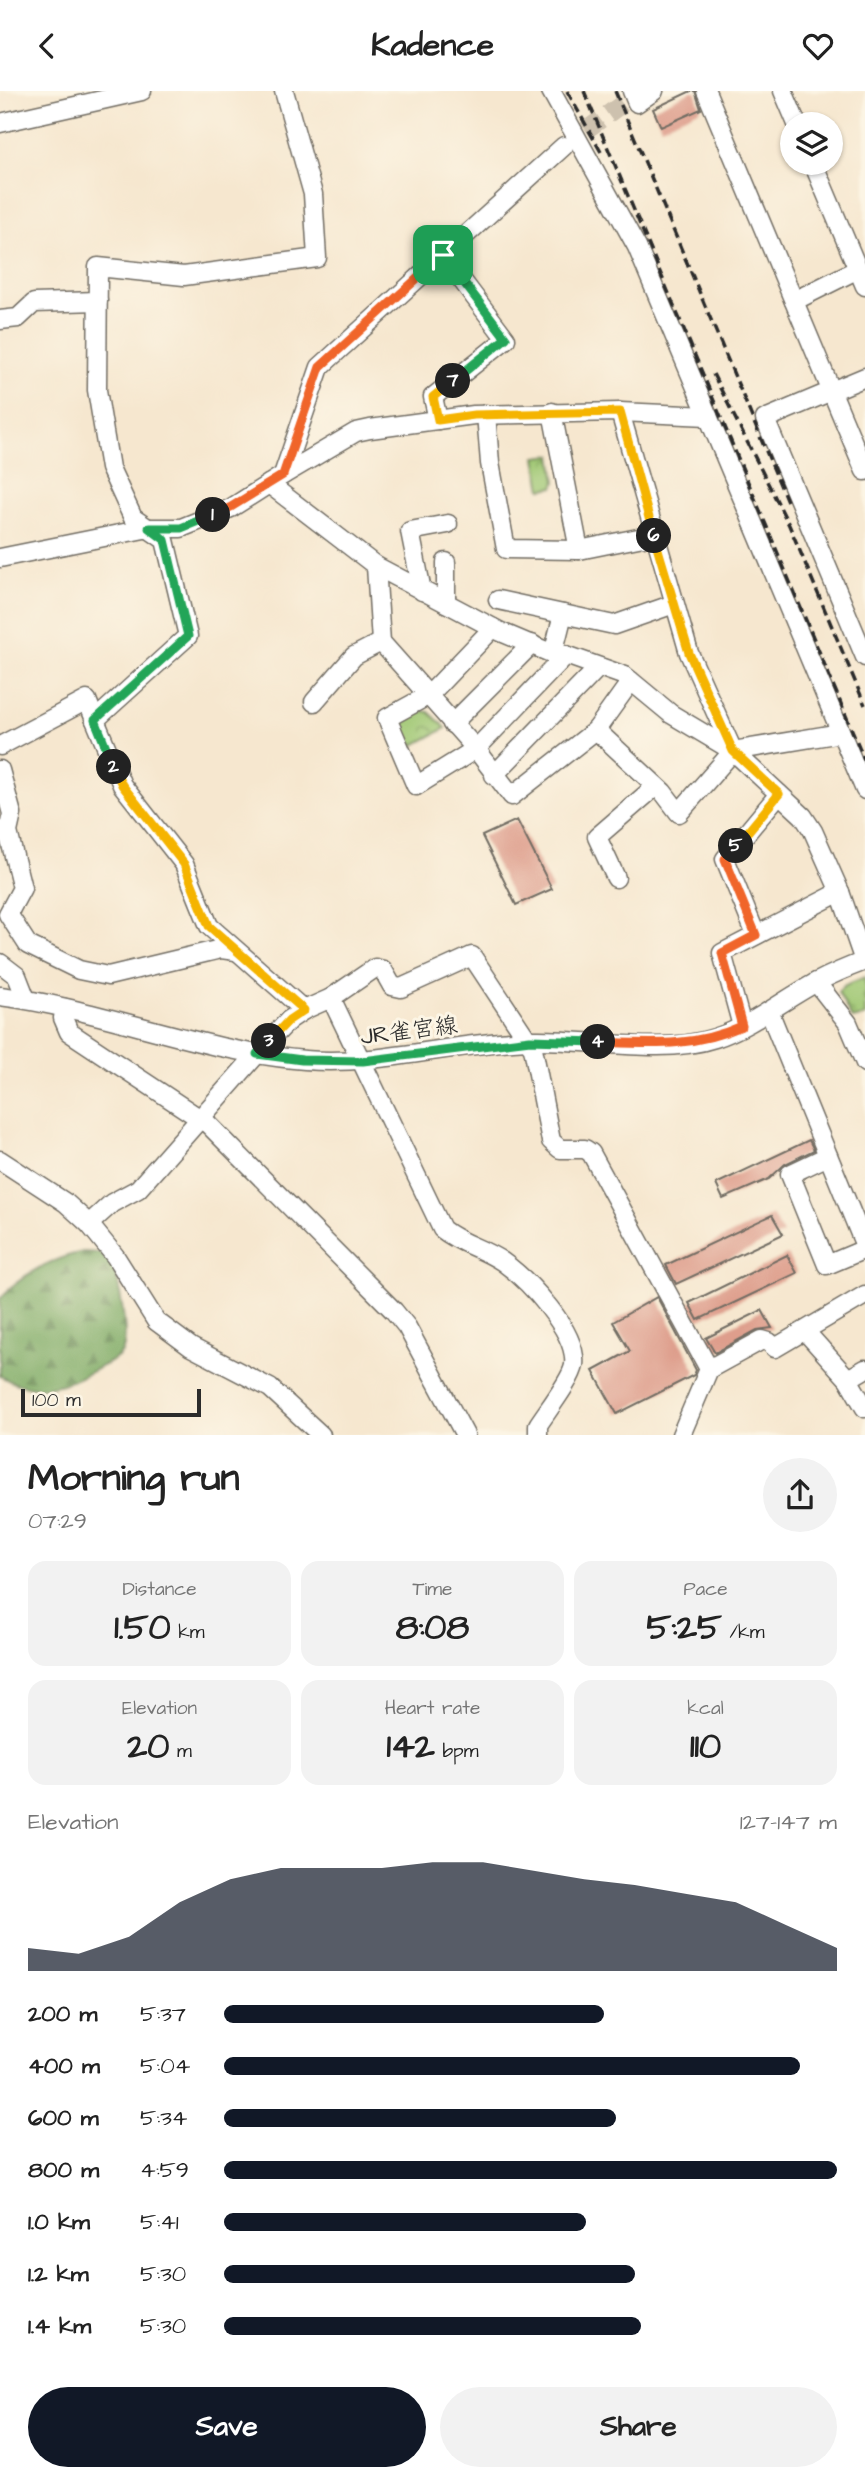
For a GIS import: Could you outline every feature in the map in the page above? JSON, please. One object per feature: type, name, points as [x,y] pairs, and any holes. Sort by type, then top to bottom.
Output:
[{"type":"street","points":[[0,123],[142,91]]},
{"type":"street","points":[[95,720],[188,636],[165,540],[133,518],[110,468],[97,390],[98,267],[184,276],[317,258],[313,194],[284,91]]},
{"type":"street","points":[[551,91],[572,139],[637,247],[865,790]]},
{"type":"street","points":[[632,91],[637,103],[654,91]]},
{"type":"street","points":[[706,91],[865,471]]},
{"type":"street","points":[[783,91],[792,112]]},
{"type":"street","points":[[276,480],[320,367],[465,236],[478,213],[572,139]]},
{"type":"street","points":[[794,300],[861,270],[818,175]]},
{"type":"street","points":[[438,420],[433,397],[506,338],[443,255]]},
{"type":"street","points":[[0,320],[18,318],[34,303],[98,301]]},
{"type":"street","points":[[865,377],[765,419],[865,657]]},
{"type":"street","points":[[552,412],[579,550]]},
{"type":"street","points":[[0,558],[149,528],[181,528],[231,507],[356,432],[486,414],[620,412],[708,416]]},
{"type":"street","points":[[620,412],[653,535],[689,653],[733,751]]},
{"type":"street","points":[[486,414],[490,463],[506,549],[579,550],[653,535]]},
{"type":"street","points":[[276,480],[376,566],[493,628],[631,681],[670,714],[733,751],[803,816],[813,831],[840,892],[864,961]]},
{"type":"street","points":[[422,591],[410,531],[448,524]]},
{"type":"street","points":[[446,562],[446,603]]},
{"type":"street","points":[[376,566],[381,642],[476,749],[512,796],[596,730],[631,681]]},
{"type":"street","points":[[498,600],[614,625],[674,604]]},
{"type":"street","points":[[493,628],[429,695],[387,718],[416,786],[476,749],[560,655],[563,614]]},
{"type":"street","points":[[314,702],[354,656],[381,642]]},
{"type":"street","points":[[453,725],[531,644]]},
{"type":"street","points":[[494,775],[598,668]]},
{"type":"street","points":[[0,746],[87,700],[122,785],[184,864],[209,926],[304,1010]]},
{"type":"street","points":[[596,730],[656,786],[679,813],[733,751],[841,733]]},
{"type":"street","points":[[0,770],[12,814],[8,832],[22,888],[8,914],[28,945],[79,970],[108,976],[220,949],[236,951]]},
{"type":"street","points":[[615,878],[597,837],[656,786]]},
{"type":"street","points":[[756,935],[725,859],[779,794]]},
{"type":"street","points":[[742,1026],[722,953],[840,892]]},
{"type":"street","points":[[89,1224],[112,1203],[138,1188],[289,1020],[331,998],[375,968],[383,970],[393,986],[401,988],[472,956],[530,1040],[551,1141],[561,1149],[585,1150],[591,1153],[709,1369]]},
{"type":"street","name":"JR雀宮線","points":[[0,996],[26,999],[257,1054],[302,1060],[363,1061],[530,1040],[675,1045],[715,1038],[742,1026],[816,982],[864,961]]},
{"type":"street","points":[[0,963],[17,975],[26,999]]},
{"type":"street","points":[[816,982],[857,1022],[865,1063]]},
{"type":"street","points":[[331,998],[442,1229],[458,1242],[501,1261],[536,1290],[572,1343],[574,1366],[538,1425],[538,1434]]},
{"type":"street","points":[[65,1008],[63,1018],[69,1032],[200,1118],[394,1311],[407,1327],[465,1434]]},
{"type":"street","points":[[769,1011],[828,1156],[865,1248],[827,1265],[790,1174],[828,1156]]},
{"type":"street","points":[[0,1160],[65,1203],[89,1224],[115,1255],[156,1321],[191,1347],[270,1388],[321,1434]]},
{"type":"street","points":[[681,1434],[709,1369],[762,1341],[769,1342],[775,1348],[865,1295]]},
{"type":"street","points":[[805,1331],[848,1379],[865,1408]]},
{"type":"street","points":[[848,1379],[865,1370]]},
{"type":"green space","points":[[552,455],[556,482],[554,487],[542,489],[536,457]]},
{"type":"green space","points":[[413,709],[429,712],[446,728],[407,749],[396,726],[401,717]]},
{"type":"green space","points":[[865,977],[865,1016],[852,1019],[838,992],[845,985]]},
{"type":"green space","points":[[83,1252],[100,1253],[113,1263],[124,1319],[124,1341],[120,1355],[77,1379],[52,1386],[27,1386],[0,1376],[0,1299],[37,1269]]},
{"type":"building","points":[[695,91],[701,109],[661,127],[653,109]]},
{"type":"building","points":[[517,820],[552,889],[516,905],[482,836]]},
{"type":"building","points":[[809,1140],[814,1150],[785,1164],[769,1179],[723,1199],[716,1184]]},
{"type":"building","points":[[772,1215],[783,1234],[676,1284],[666,1265]]},
{"type":"building","points":[[787,1255],[797,1273],[698,1320],[689,1303]]},
{"type":"building","points":[[657,1297],[696,1370],[694,1375],[617,1414],[593,1371],[630,1351],[613,1322]]},
{"type":"building","points":[[762,1310],[772,1328],[757,1330],[715,1353],[706,1338]]},
{"type":"tunnel","points":[[564,146],[640,91]]},
{"type":"railway","points":[[567,91],[601,152]]},
{"type":"railway","points":[[584,91],[865,761]]},
{"type":"railway","points":[[615,91],[787,501]]},
{"type":"railway","points":[[713,374],[789,525],[865,705]]},
{"type":"route","points":[[443,255],[506,338],[433,397],[438,420],[474,415],[597,410],[620,412],[653,535],[689,653],[733,751],[779,794],[725,859],[756,935],[722,953],[742,1026],[715,1038],[675,1045],[530,1040],[363,1061],[302,1060],[257,1054],[289,1020],[304,1010],[209,926],[184,864],[122,785],[95,720],[188,636],[165,540],[149,528],[181,528],[231,507],[283,475],[320,367],[443,255]]}]
